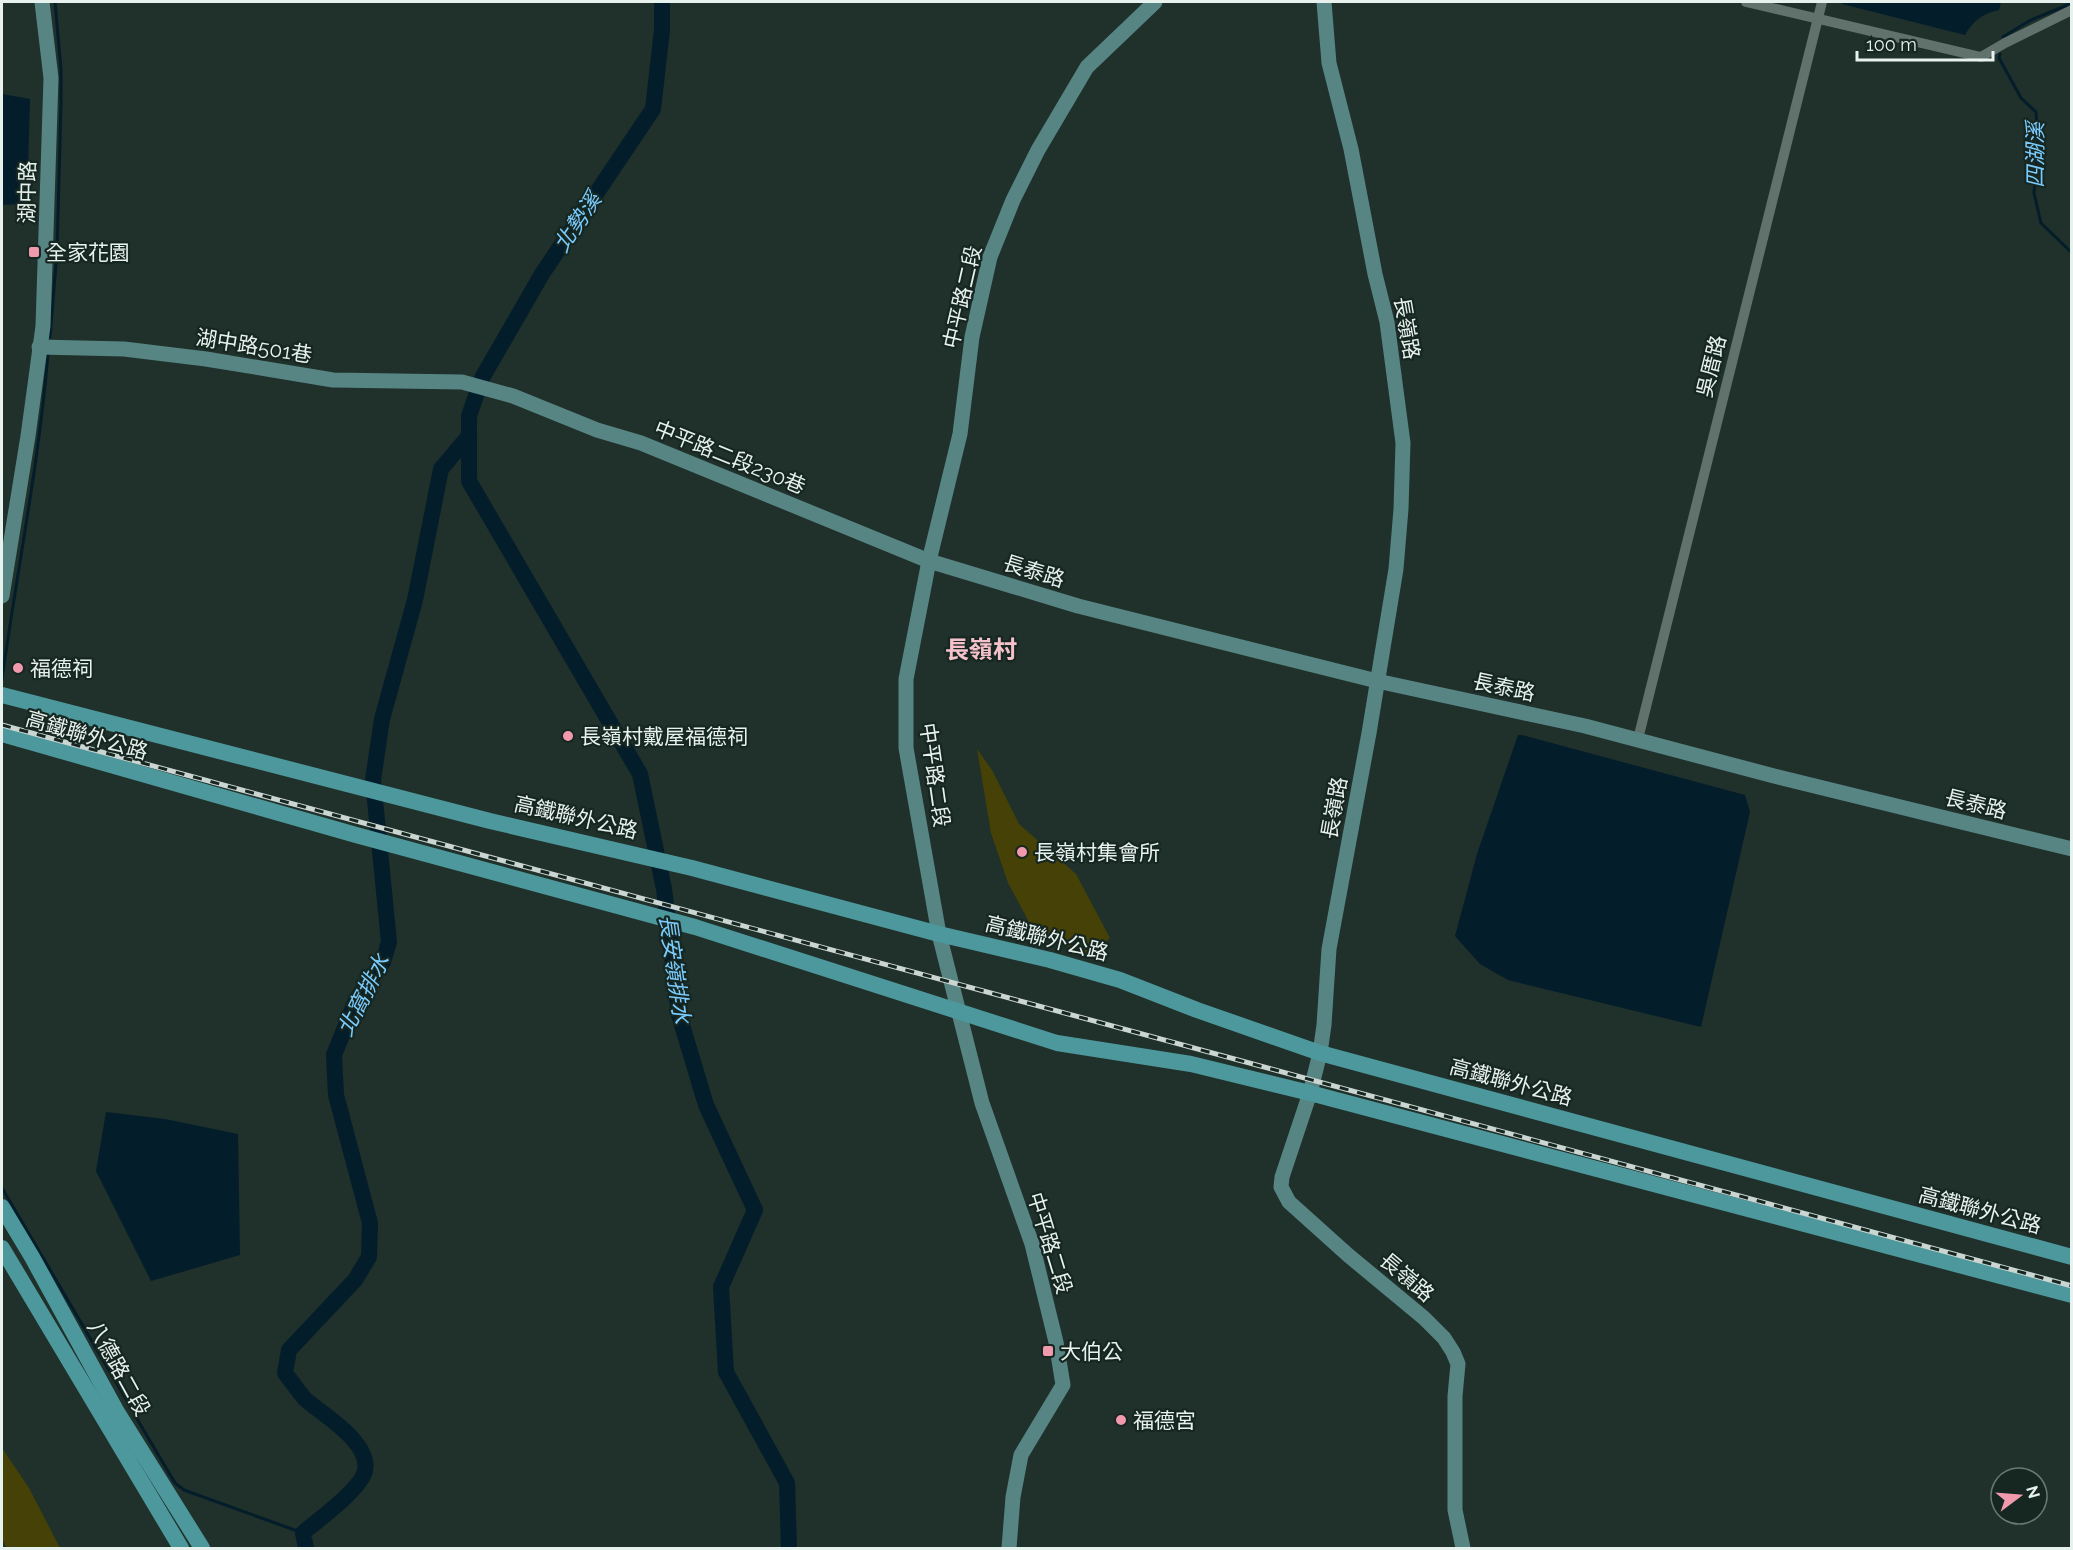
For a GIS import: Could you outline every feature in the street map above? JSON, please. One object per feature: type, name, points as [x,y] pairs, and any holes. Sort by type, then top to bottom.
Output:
[{"type":"main road","name":"高鐵聯外公路","points":[[2,695],[490,821],[692,868],[939,934],[1050,960],[1120,980],[1320,1053],[2072,1257]]},
{"type":"main road","name":"高鐵聯外公路","points":[[2,734],[406,849],[695,927],[1057,1044],[1191,1064],[1310,1093],[2072,1294]]},
{"type":"main road","name":"八德路二段","points":[[2,1207],[117,1412],[202,1548]]},
{"type":"main road","name":"八德路二段","points":[[2,1248],[181,1548]]},
{"type":"street","name":"湖中路","points":[[2,596],[43,327],[51,78],[42,2]]},
{"type":"street","name":"中平路二段","points":[[1009,1548],[1013,1497],[1021,1455],[1063,1385],[1056,1342],[1032,1244],[982,1103],[939,934],[906,748],[906,679],[928,561],[960,434],[972,337],[990,257],[1009,209],[1038,150],[1088,67],[1155,2]]},
{"type":"street","name":"長嶺路","points":[[1324,2],[1329,63],[1352,149],[1375,274],[1387,322],[1402,443],[1401,509],[1396,569],[1329,949],[1320,1053],[1310,1093],[1282,1177],[1281,1187],[1289,1202],[1424,1318],[1444,1338],[1453,1352],[1458,1364],[1455,1396],[1455,1510],[1463,1548]]},
{"type":"street","points":[[1746,2],[1981,57],[2072,10]]},
{"type":"street","name":"吳厝路","points":[[1638,740],[1822,2]]},
{"type":"street","name":"湖中路501巷","points":[[39,347],[124,349],[206,359],[333,380],[462,382],[513,396]]},
{"type":"street","name":"中平路二段230巷","points":[[513,396],[597,430],[641,443],[928,561]]},
{"type":"street","name":"長泰路","points":[[928,561],[1078,606],[1377,681],[1585,726],[2072,849]]},
{"type":"shaded area","points":[[977,749],[992,770],[1019,824],[1076,874],[1110,938],[1091,955],[1036,935],[1008,883],[991,833]]},
{"type":"shaded area","points":[[2,1448],[29,1488],[60,1548],[7,1548],[2,1539]]},
{"type":"water","points":[[1843,2],[2001,2],[1999,10],[1979,18],[1965,35],[1842,4]]},
{"type":"water","points":[[2,94],[30,99],[27,204],[2,205]]},
{"type":"water","points":[[1518,735],[1745,795],[1750,812],[1701,1027],[1508,980],[1480,964],[1455,936],[1477,854]]},
{"type":"water","points":[[106,1112],[165,1119],[238,1134],[240,1255],[151,1281],[96,1171]]},
{"type":"waterway","points":[[50,337],[57,252],[61,105],[61,70],[55,2]]},
{"type":"waterway","name":"長安嶺排水","points":[[662,2],[662,30],[653,109],[542,274],[482,378],[469,416],[469,481],[640,774],[664,889],[679,1015],[706,1105],[755,1210],[721,1287],[726,1372],[787,1483],[789,1548]]},
{"type":"waterway","name":"四湖溪","points":[[2003,37],[2029,21],[2072,3]]},
{"type":"waterway","name":"四湖溪","points":[[2000,54],[1999,58],[2021,98],[2036,112],[2038,147],[2034,193],[2041,223],[2072,253]]},
{"type":"waterway","points":[[2,679],[33,476],[48,354]]},
{"type":"waterway","name":"北窩排水","points":[[306,1548],[303,1533],[347,1496],[362,1479],[365,1471],[365,1460],[353,1440],[305,1399],[285,1373],[289,1350],[355,1280],[369,1257],[370,1223],[336,1095],[334,1055],[356,1000],[383,962],[389,942],[373,780],[382,719],[415,600],[441,469],[468,437]]},
{"type":"waterway","points":[[2,1188],[130,1406]]},
{"type":"waterway","points":[[137,1419],[175,1483],[184,1490],[303,1533]]},
{"type":"railway","points":[[2,725],[2072,1286]]},
{"type":"place","name":"全家花園","points":[[34,252]]},
{"type":"place","name":"福德祠","points":[[18,668]]},
{"type":"place","name":"長嶺村戴屋福德祠","points":[[568,736]]},
{"type":"place","name":"長嶺村集會所","points":[[1022,852]]},
{"type":"place","name":"大伯公","points":[[1048,1351]]},
{"type":"place","name":"福德宮","points":[[1121,1420]]},
{"type":"district","name":"長嶺村","points":[[981,649]]},
{"type":"water label","name":"北勢溪","points":[[577,222]]}]
